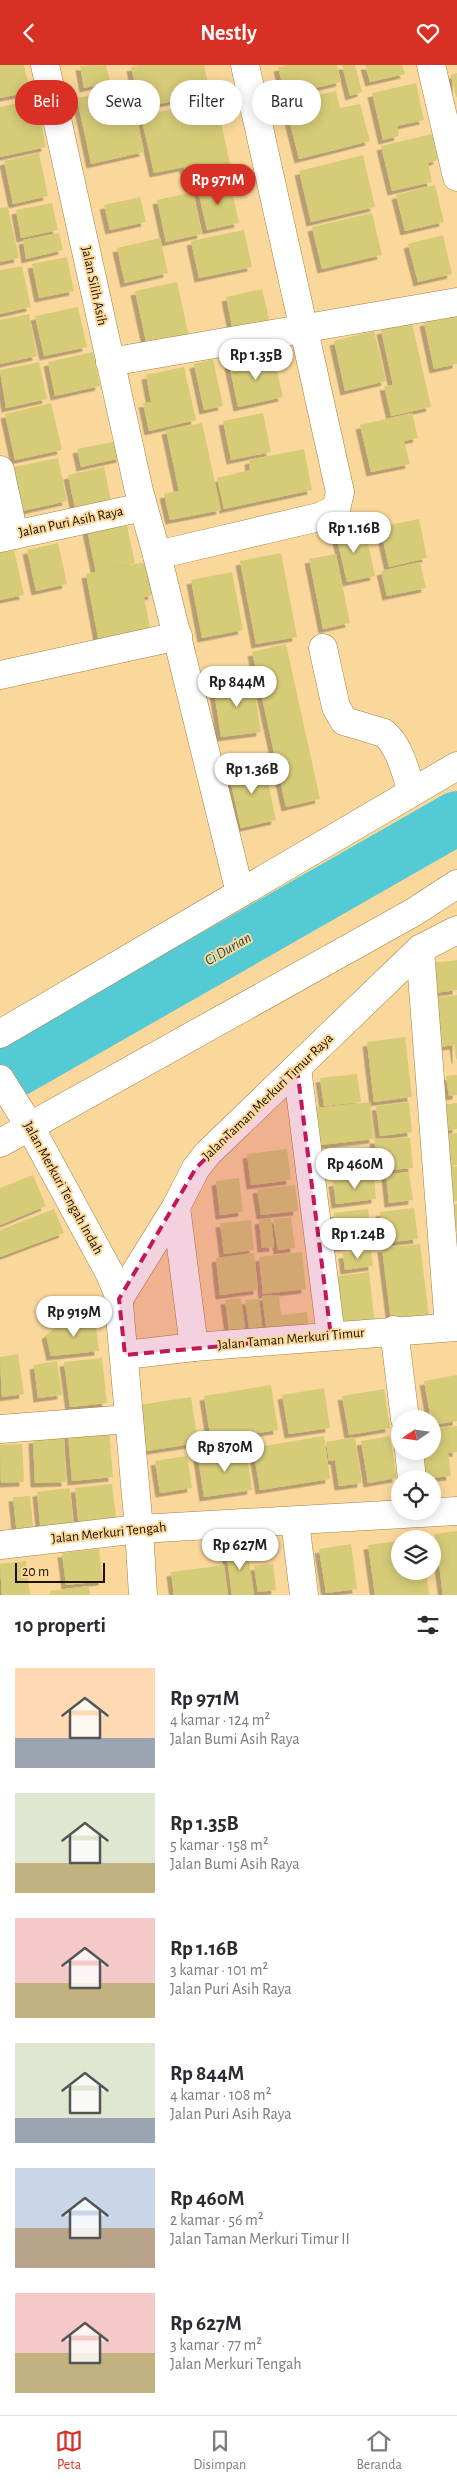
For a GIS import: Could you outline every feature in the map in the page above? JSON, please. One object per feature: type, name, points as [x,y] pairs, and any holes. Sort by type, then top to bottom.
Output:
[{"type":"street","name":"Jalan Silih Asih","points":[[45,65],[143,507],[158,555],[240,893]]},
{"type":"street","points":[[158,555],[319,517],[336,509],[340,492],[245,65]]},
{"type":"street","points":[[431,65],[457,177]]},
{"type":"street","points":[[110,362],[457,302]]},
{"type":"street","points":[[0,470],[7,536]]},
{"type":"street","name":"Jalan Puri Asih Raya","points":[[7,536],[143,507]]},
{"type":"street","points":[[0,675],[178,636]]},
{"type":"street","points":[[323,648],[336,707],[344,721],[384,733],[389,737],[398,754],[412,792]]},
{"type":"street","points":[[0,1034],[457,766]]},
{"type":"street","points":[[0,1143],[26,1121],[414,912],[457,884]]},
{"type":"street","name":"Jalan Taman Merkuri Timur Raya","points":[[119,1299],[176,1207],[196,1168],[208,1153],[420,949],[457,929]]},
{"type":"street","points":[[420,949],[453,1327]]},
{"type":"street","points":[[297,1068],[331,1336]]},
{"type":"street","name":"Jalan Merkuri Tengah Indah","points":[[0,1079],[26,1121],[109,1271],[119,1299],[143,1595]]},
{"type":"street","points":[[176,1207],[194,1347]]},
{"type":"street","name":"Jalan Taman Merkuri Timur","points":[[125,1355],[194,1347],[394,1330],[453,1327]]},
{"type":"street","points":[[394,1330],[404,1410]]},
{"type":"street","points":[[0,1429],[129,1419]]},
{"type":"street","name":"Jalan Merkuri Tengah","points":[[441,1512],[457,1511]]},
{"type":"street","name":"Jalan Merkuri Tengah","points":[[0,1545],[139,1529],[391,1515]]},
{"type":"street","points":[[295,1521],[304,1595]]},
{"type":"highlighted area","points":[[297,1068],[331,1336],[125,1355],[119,1299],[196,1168]]},
{"type":"building","points":[[0,65],[24,65],[27,80],[15,80],[15,95],[0,98]]},
{"type":"building","points":[[106,65],[110,80],[88,80],[88,87],[84,88],[80,66]]},
{"type":"building","points":[[140,65],[204,65],[207,80],[170,80],[170,102],[160,104],[160,80],[134,80],[131,67]]},
{"type":"building","points":[[287,65],[337,65],[341,82],[321,87],[321,80],[281,80],[278,67]]},
{"type":"building","points":[[342,65],[355,65],[362,92],[350,96]]},
{"type":"building","points":[[365,65],[402,65],[405,74],[370,82]]},
{"type":"building","points":[[457,73],[457,97],[456,97],[451,75]]},
{"type":"building","points":[[416,83],[424,120],[397,126],[399,136],[383,140],[372,93]]},
{"type":"building","points":[[336,91],[340,108],[360,104],[370,141],[299,159],[290,125],[321,125],[321,95]]},
{"type":"building","points":[[88,96],[88,125],[138,125],[144,152],[91,164],[78,98]]},
{"type":"building","points":[[15,104],[15,125],[41,125],[46,147],[0,157],[0,107]]},
{"type":"building","points":[[170,109],[170,125],[222,125],[232,173],[187,182],[184,167],[154,173],[143,125],[160,125],[160,112]]},
{"type":"building","points":[[432,134],[438,160],[428,163],[432,182],[392,191],[381,146]]},
{"type":"building","points":[[39,153],[48,196],[13,204],[4,161]]},
{"type":"building","points":[[363,155],[375,207],[311,222],[299,171]]},
{"type":"building","points":[[230,183],[239,223],[207,230],[198,190]]},
{"type":"building","points":[[435,185],[444,222],[405,231],[396,195]]},
{"type":"building","points":[[193,192],[202,234],[166,242],[157,200]]},
{"type":"building","points":[[140,197],[146,222],[110,230],[104,205]]},
{"type":"building","points":[[52,203],[58,230],[21,238],[16,210]]},
{"type":"building","points":[[8,207],[19,258],[0,262],[0,208]]},
{"type":"building","points":[[372,213],[382,255],[322,269],[312,227]]},
{"type":"building","points":[[244,230],[252,267],[199,278],[191,241]]},
{"type":"building","points":[[59,233],[63,250],[26,259],[23,240]]},
{"type":"building","points":[[443,235],[452,274],[418,282],[408,244]]},
{"type":"building","points":[[160,238],[168,273],[125,283],[117,248]]},
{"type":"building","points":[[67,257],[74,291],[39,298],[32,264]]},
{"type":"building","points":[[22,266],[31,307],[0,314],[0,270]]},
{"type":"building","points":[[177,282],[189,337],[147,346],[135,291]]},
{"type":"building","points":[[262,289],[270,323],[233,331],[226,297]]},
{"type":"building","points":[[78,307],[87,347],[44,356],[35,316]]},
{"type":"building","points":[[29,314],[37,356],[0,364],[0,320]]},
{"type":"building","points":[[457,315],[457,364],[434,369],[424,322]]},
{"type":"building","points":[[412,323],[431,407],[391,416],[384,386],[393,385],[381,330]]},
{"type":"building","points":[[374,331],[386,381],[345,391],[334,341]]},
{"type":"building","points":[[93,352],[100,386],[55,396],[48,362]]},
{"type":"building","points":[[273,355],[283,397],[238,407],[229,364]]},
{"type":"building","points":[[213,359],[223,406],[204,410],[194,364]]},
{"type":"building","points":[[39,362],[47,399],[6,408],[0,370]]},
{"type":"building","points":[[184,367],[196,420],[149,431],[143,403],[151,402],[146,375]]},
{"type":"building","points":[[51,403],[62,450],[15,460],[5,414]]},
{"type":"building","points":[[263,413],[271,452],[231,460],[223,421]]},
{"type":"building","points":[[412,413],[418,438],[404,441],[410,464],[371,472],[360,425]]},
{"type":"building","points":[[202,423],[221,510],[170,520],[164,494],[179,491],[166,430]]},
{"type":"building","points":[[118,441],[121,458],[81,467],[77,449]]},
{"type":"building","points":[[304,449],[312,490],[224,509],[217,478],[250,470],[249,460]]},
{"type":"building","points":[[58,458],[67,501],[18,512],[8,468]]},
{"type":"building","points":[[104,467],[111,500],[75,508],[68,475]]},
{"type":"building","points":[[125,517],[135,563],[102,570],[146,562],[153,595],[144,597],[152,638],[100,648],[86,574],[96,572],[86,525]]},
{"type":"building","points":[[419,519],[427,558],[389,567],[380,527]]},
{"type":"building","points":[[353,523],[358,546],[368,544],[375,576],[347,582],[334,526]]},
{"type":"building","points":[[58,543],[67,584],[36,591],[27,550]]},
{"type":"building","points":[[14,550],[24,595],[0,600],[0,553]]},
{"type":"building","points":[[281,553],[297,637],[256,644],[240,561]]},
{"type":"building","points":[[336,554],[350,623],[323,629],[309,559]]},
{"type":"building","points":[[420,562],[426,588],[387,596],[381,571]]},
{"type":"building","points":[[232,572],[243,630],[202,638],[191,580]]},
{"type":"building","points":[[286,644],[320,799],[286,807],[252,652]]},
{"type":"building","points":[[253,679],[261,732],[221,737],[213,684]]},
{"type":"building","points":[[264,763],[276,820],[241,828],[228,770]]},
{"type":"building","points":[[457,960],[457,990],[427,994],[423,964]]},
{"type":"building","points":[[457,995],[456,1059],[454,1045],[432,1048],[426,999]]},
{"type":"building","points":[[405,1037],[412,1097],[374,1102],[367,1042]]},
{"type":"building","points":[[357,1074],[361,1102],[324,1106],[320,1078]]},
{"type":"building","points":[[457,1075],[457,1095],[449,1096],[446,1076]]},
{"type":"building","points":[[370,1102],[374,1139],[320,1145],[316,1108]]},
{"type":"building","points":[[409,1102],[412,1132],[380,1136],[376,1106]]},
{"type":"building","points":[[457,1103],[457,1129],[445,1131],[442,1105]]},
{"type":"building","points":[[457,1133],[457,1165],[449,1166],[445,1134]]},
{"type":"building","points":[[410,1138],[413,1168],[379,1171],[374,1139]]},
{"type":"building","points":[[287,1149],[291,1180],[251,1185],[247,1154]]},
{"type":"building","points":[[365,1151],[367,1169],[333,1173],[331,1155]]},
{"type":"building","points":[[457,1166],[457,1201],[450,1202],[447,1168]]},
{"type":"building","points":[[409,1172],[413,1200],[389,1203],[386,1175]]},
{"type":"building","points":[[33,1175],[46,1206],[0,1225],[0,1188]]},
{"type":"building","points":[[374,1177],[376,1199],[336,1204],[333,1182]]},
{"type":"building","points":[[239,1178],[243,1212],[220,1215],[216,1181]]},
{"type":"building","points":[[295,1185],[298,1211],[261,1215],[257,1189]]},
{"type":"building","points":[[452,1204],[457,1204],[457,1231],[456,1231]]},
{"type":"building","points":[[414,1208],[418,1239],[383,1243],[380,1212]]},
{"type":"building","points":[[54,1209],[64,1233],[0,1257],[0,1230]]},
{"type":"building","points":[[368,1209],[372,1243],[338,1247],[334,1213]]},
{"type":"building","points":[[291,1217],[295,1248],[278,1250],[273,1219]]},
{"type":"building","points":[[271,1218],[274,1247],[262,1248],[259,1220]]},
{"type":"building","points":[[251,1220],[254,1250],[224,1254],[220,1223]]},
{"type":"building","points":[[420,1244],[429,1317],[391,1321],[382,1248]]},
{"type":"building","points":[[371,1251],[373,1266],[345,1270],[343,1254]]},
{"type":"building","points":[[302,1252],[306,1289],[263,1294],[259,1257]]},
{"type":"building","points":[[254,1253],[258,1290],[220,1295],[216,1258]]},
{"type":"building","points":[[369,1272],[375,1324],[339,1328],[333,1277]]},
{"type":"building","points":[[279,1295],[281,1315],[307,1312],[309,1329],[267,1334],[262,1296]]},
{"type":"building","points":[[241,1298],[245,1328],[229,1330],[225,1300]]},
{"type":"building","points":[[259,1299],[263,1333],[250,1335],[245,1300]]},
{"type":"building","points":[[68,1319],[95,1319],[99,1351],[51,1356],[46,1335]]},
{"type":"building","points":[[18,1354],[24,1394],[2,1397],[0,1357]]},
{"type":"building","points":[[102,1358],[107,1403],[70,1407],[64,1362]]},
{"type":"building","points":[[57,1361],[62,1395],[38,1398],[34,1365]]},
{"type":"building","points":[[457,1375],[457,1421],[441,1424],[441,1410],[429,1410],[424,1381]]},
{"type":"building","points":[[271,1385],[278,1430],[211,1440],[204,1396]]},
{"type":"building","points":[[324,1388],[330,1428],[289,1434],[282,1395]]},
{"type":"building","points":[[384,1389],[390,1428],[349,1435],[342,1396]]},
{"type":"building","points":[[191,1397],[198,1443],[146,1451],[139,1405]]},
{"type":"building","points":[[457,1426],[457,1452],[448,1453],[451,1476],[441,1477],[441,1470],[419,1470],[417,1460],[441,1460],[441,1428]]},
{"type":"building","points":[[109,1430],[113,1477],[72,1481],[68,1434]]},
{"type":"building","points":[[324,1436],[330,1479],[260,1490],[253,1448]]},
{"type":"building","points":[[390,1436],[391,1460],[394,1460],[396,1470],[391,1470],[391,1479],[368,1483],[361,1441]]},
{"type":"building","points":[[355,1437],[362,1483],[339,1486],[335,1460],[329,1461],[326,1442]]},
{"type":"building","points":[[64,1438],[66,1482],[35,1483],[33,1439]]},
{"type":"building","points":[[22,1444],[24,1482],[1,1483],[0,1445]]},
{"type":"building","points":[[246,1449],[252,1490],[204,1497],[198,1457]]},
{"type":"building","points":[[187,1456],[192,1488],[160,1493],[155,1461]]},
{"type":"building","points":[[112,1484],[117,1525],[79,1529],[75,1488]]},
{"type":"building","points":[[70,1488],[74,1531],[41,1534],[37,1492]]},
{"type":"building","points":[[30,1496],[34,1535],[17,1536],[13,1497]]},
{"type":"building","points":[[457,1531],[457,1595],[443,1595],[441,1580],[441,1533]]},
{"type":"building","points":[[391,1542],[391,1580],[427,1580],[429,1595],[375,1595],[368,1545]]},
{"type":"building","points":[[351,1544],[357,1589],[326,1593],[319,1549]]},
{"type":"building","points":[[247,1546],[254,1595],[232,1595],[226,1549]]},
{"type":"building","points":[[99,1549],[103,1581],[66,1585],[62,1553]]},
{"type":"building","points":[[26,1561],[30,1595],[2,1595],[0,1564]]},
{"type":"building","points":[[273,1564],[276,1590],[258,1592],[254,1566]]},
{"type":"building","points":[[224,1565],[228,1595],[174,1595],[171,1572]]},
{"type":"building","points":[[89,1586],[90,1595],[50,1595],[50,1591]]},
{"type":"waterway","name":"Ci Durian","points":[[0,1079],[457,818]]}]
